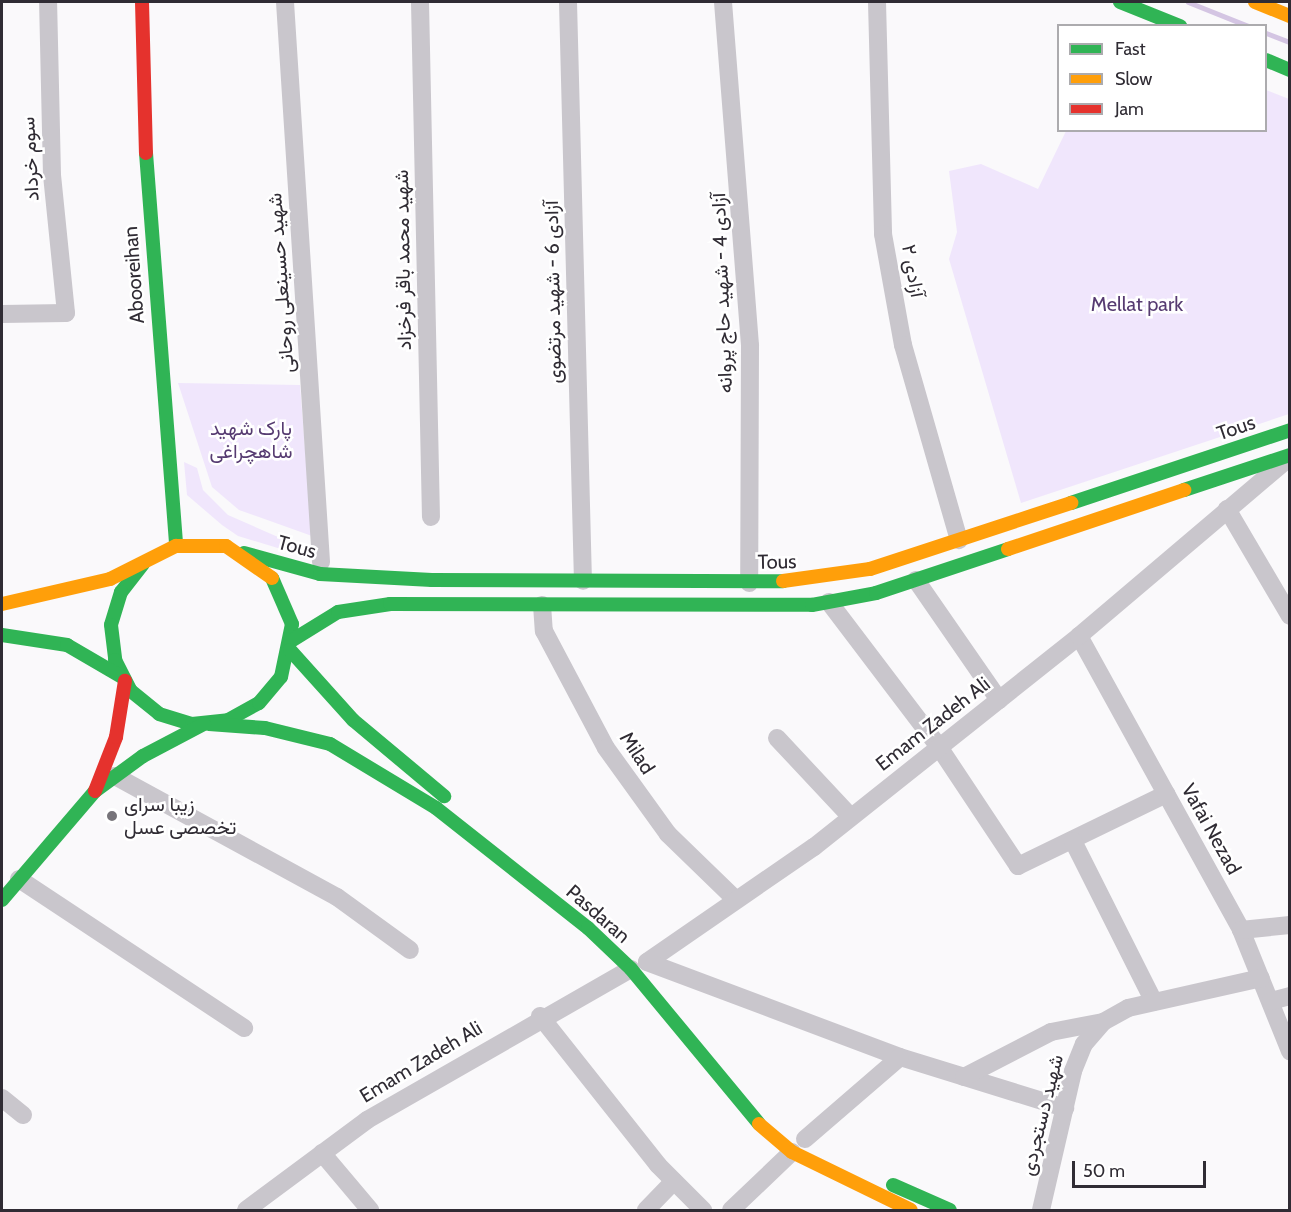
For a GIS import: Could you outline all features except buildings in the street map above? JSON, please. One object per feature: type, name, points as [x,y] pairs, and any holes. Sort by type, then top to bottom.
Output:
[{"type":"street","name":"سوم خرداد","points":[[2,314],[66,313],[52,175],[48,2]]},
{"type":"street","name":"Abooreihan","points":[[142,2],[142,100],[176,546]]},
{"type":"street","name":"شهید حسینعلی روحانی","points":[[285,2],[321,562]]},
{"type":"street","name":"شهید محمد باقر فرخزاد","points":[[420,2],[431,517]]},
{"type":"street","name":"آزادی 6 - شهید مرتضوی","points":[[568,2],[583,581]]},
{"type":"street","name":"آزادی 4 - شهید حاج پروانه","points":[[723,2],[750,346],[749,583]]},
{"type":"street","name":"آزادی ۲","points":[[877,2],[884,234],[903,345],[959,540]]},
{"type":"street","points":[[1120,2],[1175,24]]},
{"type":"street","points":[[1255,2],[1290,16]]},
{"type":"street","points":[[1267,60],[1290,70]]},
{"type":"street","name":"Tous","points":[[244,553],[321,573],[583,581],[749,583],[809,581],[870,569],[1290,430]]},
{"type":"street","points":[[291,646],[338,612],[380,606],[829,602],[916,580],[1290,457]]},
{"type":"street","name":"Emam Zadeh Ali","points":[[246,1210],[322,1153],[540,1016],[639,966],[851,817],[1079,636],[1290,457]]},
{"type":"street","points":[[1231,476],[1230,507],[1290,616]]},
{"type":"street","points":[[2,604],[78,588],[144,564],[176,546],[209,543],[244,553],[281,590],[291,646],[281,677],[259,704],[207,724],[115,776],[95,790],[2,900]]},
{"type":"street","points":[[95,790],[116,737],[123,679],[111,625],[121,591],[144,564]]},
{"type":"street","points":[[916,580],[999,700]]},
{"type":"street","points":[[829,602],[939,747],[1014,863],[1023,866],[1166,794]]},
{"type":"street","name":"Milad","points":[[542,605],[544,631],[612,757],[668,834],[735,899]]},
{"type":"street","points":[[2,635],[67,645],[123,679],[159,714],[207,724]]},
{"type":"street","name":"Vafai Nezad","points":[[1079,636],[1241,930],[1290,1051]]},
{"type":"street","points":[[291,646],[353,720],[536,866]]},
{"type":"street","name":"Pasdaran","points":[[207,724],[265,728],[330,744],[387,774],[639,966]]},
{"type":"street","points":[[777,738],[851,817]]},
{"type":"street","points":[[115,776],[337,897],[410,950]]},
{"type":"street","points":[[1073,841],[1154,1002]]},
{"type":"street","points":[[20,879],[244,1028]]},
{"type":"street","name":"Pasdaran","points":[[597,915],[639,966],[799,1146],[911,1210]]},
{"type":"street","points":[[1241,930],[1290,926]]},
{"type":"street","points":[[639,966],[900,1057],[1065,1108]]},
{"type":"street","name":"شهید دستجردی","points":[[1041,1210],[1065,1108],[1084,1044],[1103,1022],[1154,1002],[1261,978]]},
{"type":"street","points":[[1270,1001],[1290,996]]},
{"type":"street","points":[[540,1016],[674,1181],[703,1210]]},
{"type":"street","points":[[964,1077],[1051,1032],[1103,1022]]},
{"type":"street","points":[[730,1210],[900,1057]]},
{"type":"street","points":[[2,1098],[23,1115]]},
{"type":"street","name":"Pasdaran","points":[[799,1146],[950,1210]]},
{"type":"street","points":[[322,1153],[370,1210]]},
{"type":"street","points":[[646,1210],[674,1181]]},
{"type":"green space","name":"Mellat park","points":[[1267,90],[1289,99],[1289,414],[1021,503],[949,259],[957,232],[949,171],[981,164],[1038,189],[1066,132],[1267,132]]},
{"type":"green space","name":"پارک شهید شاهچراغی","points":[[178,383],[300,385],[312,536],[239,510],[212,487]]},
{"type":"green space","points":[[184,462],[197,468],[203,490],[228,515],[310,551],[294,553],[238,536],[222,525],[187,495]]},
{"type":"waterway","points":[[1188,2],[1243,24]]},
{"type":"waterway","points":[[1267,33],[1290,42]]},
{"type":"traffic: fast","points":[[1120,2],[1175,24]]},
{"type":"traffic: fast","points":[[1267,60],[1290,70]]},
{"type":"traffic: fast","points":[[146,153],[176,546]]},
{"type":"traffic: fast","points":[[1071,503],[1290,430]]},
{"type":"traffic: fast","points":[[1184,490],[1290,455]]},
{"type":"traffic: fast","points":[[291,641],[338,612],[390,604],[812,605],[876,593],[1008,549]]},
{"type":"traffic: fast","points":[[244,553],[320,574],[432,580],[783,581]]},
{"type":"traffic: fast","points":[[143,564],[121,592],[111,625],[115,660],[131,691],[159,714],[192,724],[228,720],[259,703],[281,677],[292,624],[272,578]]},
{"type":"traffic: fast","points":[[2,635],[67,645],[122,677]]},
{"type":"traffic: fast","points":[[290,650],[353,720],[444,796]]},
{"type":"traffic: fast","points":[[2,900],[95,791],[143,756],[204,724]]},
{"type":"traffic: fast","points":[[209,724],[265,728],[330,744],[436,808],[588,928],[631,969],[759,1124]]},
{"type":"traffic: fast","points":[[893,1185],[950,1210]]},
{"type":"traffic: slow","points":[[1255,2],[1290,16]]},
{"type":"traffic: slow","points":[[1008,549],[1184,490]]},
{"type":"traffic: slow","points":[[783,581],[870,569],[1071,503]]},
{"type":"traffic: slow","points":[[2,604],[110,579],[176,546],[226,546],[272,578]]},
{"type":"traffic: slow","points":[[759,1124],[792,1152],[911,1210]]},
{"type":"traffic: jam","points":[[142,2],[146,153]]},
{"type":"traffic: jam","points":[[95,791],[116,737],[125,681]]},
{"type":"place","name":"زیبا سرای تخصصی عسل","points":[[112,816]]}]
